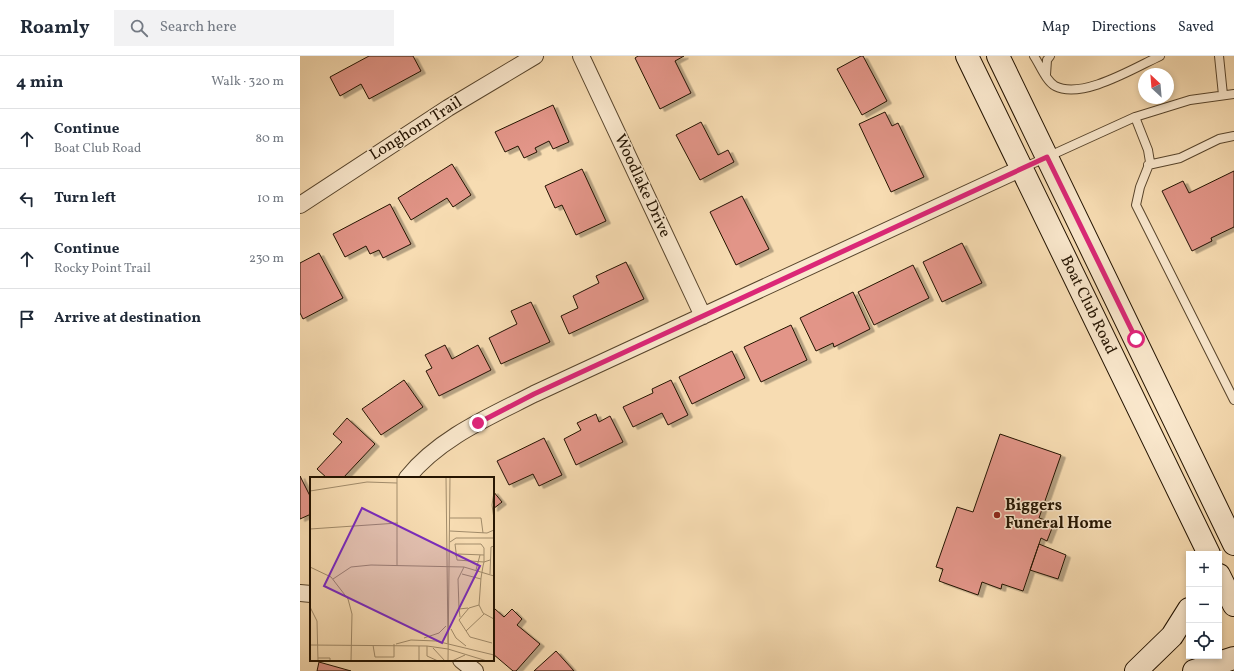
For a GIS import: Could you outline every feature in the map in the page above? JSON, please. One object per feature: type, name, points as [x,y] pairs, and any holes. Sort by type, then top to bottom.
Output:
[{"type":"main road","name":"Boat Club Road","points":[[967,56],[1022,168],[1203,549]]},
{"type":"main road","name":"Boat Club Road","points":[[998,56],[1231,536]]},
{"type":"main road","points":[[1222,581],[1234,605]]},
{"type":"main road","points":[[1136,671],[1172,636],[1186,614]]},
{"type":"main road","points":[[1194,671],[1234,658]]},
{"type":"street","name":"Longhorn Trail","points":[[300,205],[448,108],[535,56]]},
{"type":"street","name":"Woodlake Drive","points":[[581,56],[703,316]]},
{"type":"street","points":[[408,477],[416,467],[440,446],[478,423],[534,394],[1022,168]]},
{"type":"street","points":[[300,593],[310,594]]},
{"type":"street","points":[[462,661],[475,671]]},
{"type":"lane","points":[[1034,56],[1054,86],[1071,91],[1089,89],[1160,56]]},
{"type":"lane","points":[[1046,76],[1047,60],[1050,56]]},
{"type":"lane","points":[[1219,56],[1223,95]]},
{"type":"lane","points":[[1022,168],[1135,116],[1190,100],[1234,94]]},
{"type":"lane","points":[[1135,116],[1148,150],[1148,164],[1140,186],[1136,205],[1234,400]]},
{"type":"lane","points":[[1148,164],[1180,158],[1219,140],[1234,136]]},
{"type":"building","points":[[369,56],[413,56],[421,71],[369,99],[361,84],[340,96],[330,77]]},
{"type":"building","points":[[638,56],[684,56],[675,61],[691,93],[660,109],[635,58]]},
{"type":"building","points":[[863,56],[887,101],[862,115],[837,69]]},
{"type":"building","points":[[553,105],[569,142],[553,149],[549,141],[535,148],[537,152],[524,158],[518,146],[505,152],[495,132]]},
{"type":"building","points":[[885,112],[892,126],[898,123],[924,177],[891,192],[859,124]]},
{"type":"building","points":[[701,122],[718,155],[728,150],[734,162],[700,180],[676,135]]},
{"type":"building","points":[[452,164],[471,195],[453,207],[447,198],[411,220],[398,198]]},
{"type":"building","points":[[582,169],[606,221],[576,235],[562,205],[555,208],[545,186]]},
{"type":"building","points":[[1234,171],[1234,227],[1211,238],[1212,241],[1192,251],[1162,191],[1183,181],[1189,193]]},
{"type":"building","points":[[742,196],[769,249],[736,265],[710,212]]},
{"type":"building","points":[[390,204],[411,244],[383,258],[379,250],[370,254],[366,246],[345,257],[333,234]]},
{"type":"building","points":[[962,243],[982,283],[942,302],[923,262]]},
{"type":"building","points":[[319,253],[343,298],[303,319],[300,313],[300,263]]},
{"type":"building","points":[[626,262],[644,299],[569,334],[561,316],[578,308],[573,296],[599,283],[596,276]]},
{"type":"building","points":[[913,265],[929,298],[874,325],[858,292]]},
{"type":"building","points":[[853,292],[870,329],[834,347],[833,343],[816,351],[800,318]]},
{"type":"building","points":[[531,302],[550,342],[501,364],[489,338],[517,324],[511,311]]},
{"type":"building","points":[[791,325],[807,360],[761,382],[744,347]]},
{"type":"building","points":[[445,345],[452,359],[478,345],[491,370],[439,396],[426,371],[432,368],[425,355]]},
{"type":"building","points":[[732,351],[745,378],[692,404],[679,377]]},
{"type":"building","points":[[404,380],[423,407],[381,435],[362,409]]},
{"type":"building","points":[[671,380],[688,415],[668,425],[662,413],[633,427],[623,407],[653,393],[652,389]]},
{"type":"building","points":[[596,414],[599,422],[610,416],[623,442],[576,465],[564,439],[581,430],[577,423]]},
{"type":"building","points":[[347,418],[375,444],[344,477],[326,477],[317,469],[342,442],[333,434]]},
{"type":"building","name":"Biggers Funeral Home","points":[[1000,434],[1061,455],[1039,518],[1054,523],[1047,541],[1041,538],[1023,591],[1002,584],[1001,589],[982,582],[978,595],[939,581],[943,569],[936,567],[957,507],[973,512]]},
{"type":"building","points":[[544,438],[562,475],[539,486],[533,474],[509,485],[497,461]]},
{"type":"building","points":[[300,476],[310,496],[310,514],[300,519]]},
{"type":"building","points":[[494,492],[502,502],[494,508]]},
{"type":"building","points":[[1039,544],[1066,555],[1058,579],[1030,570]]},
{"type":"building","points":[[495,609],[504,617],[512,609],[522,619],[517,625],[540,644],[516,671],[513,671],[494,655]]},
{"type":"building","points":[[556,651],[574,671],[534,671]]},
{"type":"building","points":[[319,662],[351,671],[317,671]]},
{"type":"place","name":"Biggers Funeral Home","points":[[997,515]]},
{"type":"route","points":[[478,423],[534,394],[1047,157],[1136,339]]}]
